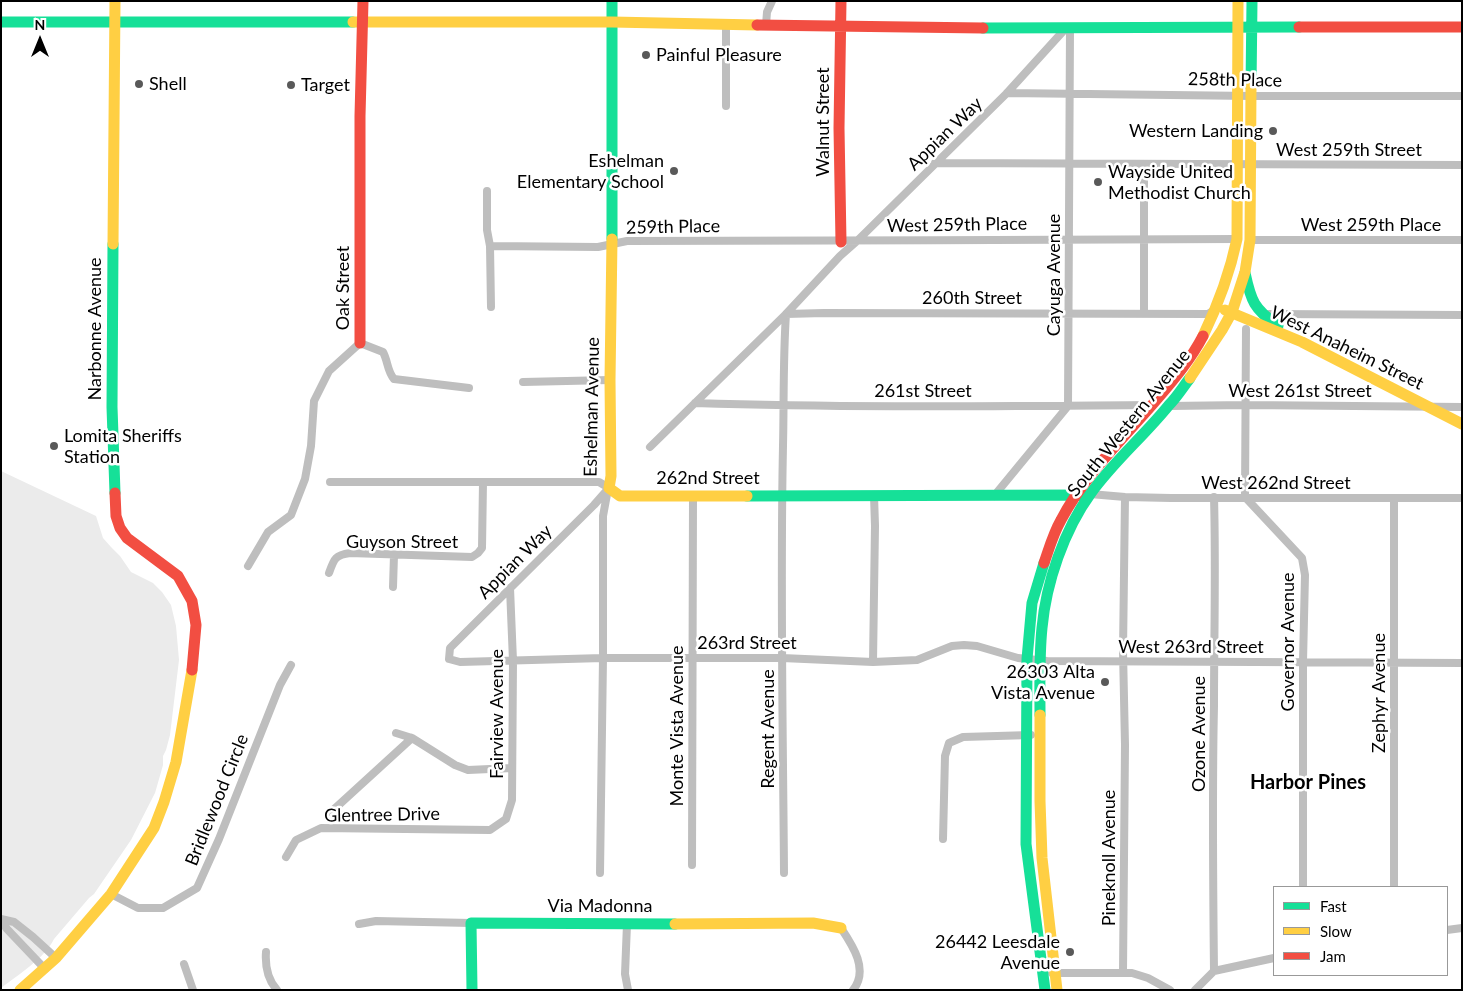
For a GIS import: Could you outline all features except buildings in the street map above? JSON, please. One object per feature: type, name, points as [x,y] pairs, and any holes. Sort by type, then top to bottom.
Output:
[{"type":"main road","name":"Narbonne Avenue","points":[[20,990],[56,958],[111,894],[154,828],[176,762],[192,675],[196,625],[192,601],[178,576],[127,538],[120,528],[116,516],[112,407],[115,1]]},
{"type":"main road","name":"Oak Street","points":[[360,343],[362,1]]},
{"type":"main road","name":"Eshelman Avenue","points":[[609,488],[612,447],[610,380],[612,1]]},
{"type":"main road","name":"Walnut Street","points":[[841,1],[839,128],[841,242]]},
{"type":"main road","name":"South Western Avenue","points":[[1045,990],[1026,844],[1027,659],[1032,603],[1049,547],[1060,521],[1074,496],[1189,359],[1216,309],[1232,262],[1237,240],[1238,1]]},
{"type":"main road","name":"South Western Avenue","points":[[1057,990],[1042,858],[1040,801],[1041,660],[1042,628],[1046,604],[1052,575],[1060,552],[1073,523],[1090,494],[1116,462],[1169,406],[1209,351],[1232,312],[1245,272],[1250,240],[1252,1]]},
{"type":"main road","points":[[1,22],[612,22],[1068,28],[1462,27]]},
{"type":"main road","points":[[1245,272],[1256,307],[1262,314],[1292,337]]},
{"type":"main road","name":"West Anaheim Street","points":[[1216,309],[1232,312],[1292,337],[1462,424]]},
{"type":"main road","name":"262nd Street","points":[[609,488],[620,496],[1074,496],[1090,494]]},
{"type":"main road","points":[[471,922],[472,990]]},
{"type":"main road","name":"Via Madonna","points":[[471,922],[628,924],[813,922],[841,928]]},
{"type":"street","points":[[766,25],[772,1]]},
{"type":"street","points":[[726,24],[726,106]]},
{"type":"street","name":"Appian Way","points":[[650,447],[786,314],[840,256],[1007,94],[1068,28]]},
{"type":"street","name":"Cayuga Avenue","points":[[1068,28],[1070,94],[1068,406]]},
{"type":"street","name":"258th Place","points":[[1007,94],[1462,96]]},
{"type":"street","name":"West 259th Street","points":[[936,163],[1462,165]]},
{"type":"street","points":[[1144,164],[1144,314]]},
{"type":"street","points":[[487,190],[491,306]]},
{"type":"street","name":"West 259th Place","points":[[857,241],[1237,240]]},
{"type":"street","name":"West 259th Place","points":[[1250,240],[1462,240]]},
{"type":"street","name":"259th Place","points":[[490,246],[598,247],[627,241],[857,241]]},
{"type":"street","points":[[840,256],[841,242]]},
{"type":"street","name":"260th Street","points":[[786,314],[1208,314],[1216,309]]},
{"type":"street","name":"Regent Avenue","points":[[784,873],[782,496],[786,314]]},
{"type":"street","points":[[1269,314],[1462,315]]},
{"type":"street","points":[[1245,497],[1246,329]]},
{"type":"street","points":[[360,343],[383,352],[388,361],[389,374],[394,379],[470,388]]},
{"type":"street","name":"Oak Street","points":[[248,566],[268,532],[291,515],[305,479],[314,401],[329,371],[360,343]]},
{"type":"street","points":[[523,382],[610,380]]},
{"type":"street","name":"261st Street","points":[[695,403],[784,406],[1152,405]]},
{"type":"street","points":[[994,496],[1068,406]]},
{"type":"street","name":"West 261st Street","points":[[1169,406],[1462,407]]},
{"type":"street","name":"262nd Street","points":[[330,482],[599,482],[609,488]]},
{"type":"street","name":"Guyson Street","points":[[329,572],[335,559],[343,554],[350,553],[472,557],[482,548],[483,482]]},
{"type":"street","name":"Appian Way","points":[[449,659],[450,648],[609,488]]},
{"type":"street","name":"Eshelman Avenue","points":[[600,873],[604,658],[603,516],[609,488]]},
{"type":"street","name":"West 262nd Street","points":[[1090,494],[1124,497],[1462,498]]},
{"type":"street","points":[[873,662],[874,495]]},
{"type":"street","name":"Monte Vista Avenue","points":[[692,865],[693,496]]},
{"type":"street","name":"Pineknoll Avenue","points":[[1123,972],[1124,497]]},
{"type":"street","name":"Ozone Avenue","points":[[1214,497],[1216,596],[1214,662],[1214,971]]},
{"type":"street","name":"Governor Avenue","points":[[1245,497],[1302,558],[1305,575],[1303,886]]},
{"type":"street","name":"Zephyr Avenue","points":[[1394,498],[1394,886]]},
{"type":"street","points":[[393,586],[394,555]]},
{"type":"street","name":"Fairview Avenue","points":[[490,830],[506,819],[512,800],[513,661],[510,588]]},
{"type":"street","name":"263rd Street","points":[[449,659],[460,662],[604,658],[782,658],[873,662],[917,660],[952,646],[964,644],[1018,658],[1041,660]]},
{"type":"street","name":"West 263rd Street","points":[[1041,660],[1462,663]]},
{"type":"street","name":"Bridlewood Circle","points":[[111,894],[138,908],[163,908],[197,888],[219,839],[280,685],[292,664]]},
{"type":"street","points":[[396,734],[412,738],[455,765],[468,770],[512,768]]},
{"type":"street","points":[[943,839],[945,756],[949,743],[963,737],[1040,735]]},
{"type":"street","points":[[331,812],[412,738]]},
{"type":"street","name":"Glentree Drive","points":[[286,857],[296,840],[321,828],[490,830]]},
{"type":"street","points":[[1,920],[14,922],[56,958]]},
{"type":"street","points":[[1,920],[45,969]]},
{"type":"street","name":"Via Madonna","points":[[359,924],[376,922],[471,922]]},
{"type":"street","points":[[628,924],[625,974],[628,990]]},
{"type":"street","points":[[841,928],[856,951],[859,982],[853,990]]},
{"type":"street","points":[[1448,930],[1462,928]]},
{"type":"street","points":[[266,952],[265,966],[270,980],[277,990]]},
{"type":"street","points":[[1195,990],[1214,971],[1273,958]]},
{"type":"street","points":[[184,964],[193,990]]},
{"type":"street","points":[[1043,974],[1132,973],[1148,978],[1170,990]]},
{"type":"shaded area","points":[[1,471],[96,516],[103,538],[120,556],[131,572],[153,583],[171,605],[176,626],[179,660],[170,735],[163,756],[163,765],[155,793],[131,840],[94,894],[44,953],[1,988]]},
{"type":"traffic: fast","points":[[612,1],[612,239]]},
{"type":"traffic: fast","points":[[1251,87],[1252,1]]},
{"type":"traffic: fast","points":[[1,22],[353,22]]},
{"type":"traffic: fast","points":[[983,28],[1299,27]]},
{"type":"traffic: fast","points":[[113,244],[112,407],[115,493]]},
{"type":"traffic: fast","points":[[1245,273],[1249,291],[1255,304],[1278,326]]},
{"type":"traffic: fast","points":[[1040,715],[1040,650],[1044,611],[1052,575],[1065,540],[1081,508],[1100,481],[1175,399],[1190,378]]},
{"type":"traffic: fast","points":[[747,496],[1083,495]]},
{"type":"traffic: fast","points":[[1044,563],[1032,603],[1027,659],[1026,844],[1045,990]]},
{"type":"traffic: fast","points":[[472,990],[471,923],[675,924]]},
{"type":"traffic: slow","points":[[113,244],[115,1]]},
{"type":"traffic: slow","points":[[1203,336],[1223,288],[1237,239],[1238,1]]},
{"type":"traffic: slow","points":[[353,22],[612,22],[757,25]]},
{"type":"traffic: slow","points":[[1190,378],[1232,312],[1245,272],[1250,240],[1251,87]]},
{"type":"traffic: slow","points":[[612,239],[611,476],[609,488],[620,496],[747,496]]},
{"type":"traffic: slow","points":[[1225,310],[1302,342],[1462,424]]},
{"type":"traffic: slow","points":[[20,990],[56,958],[111,894],[154,828],[176,762],[192,670]]},
{"type":"traffic: slow","points":[[1040,715],[1042,858],[1057,990]]},
{"type":"traffic: slow","points":[[675,924],[813,923],[841,928]]},
{"type":"traffic: jam","points":[[360,343],[360,116],[363,1]]},
{"type":"traffic: jam","points":[[841,1],[839,128],[841,242]]},
{"type":"traffic: jam","points":[[757,25],[983,28]]},
{"type":"traffic: jam","points":[[1299,27],[1462,27]]},
{"type":"traffic: jam","points":[[1044,563],[1058,525],[1082,487],[1106,456],[1177,376],[1203,336]]},
{"type":"traffic: jam","points":[[115,493],[116,516],[120,528],[127,538],[178,576],[192,601],[196,625],[192,670]]},
{"type":"place","name":"Painful Pleasure","points":[[646,55]]},
{"type":"place","name":"Shell","points":[[139,84]]},
{"type":"place","name":"Target","points":[[291,85]]},
{"type":"place","name":"Western Landing","points":[[1273,131]]},
{"type":"place","name":"Eshelman Elementary School","points":[[674,171]]},
{"type":"place","name":"Wayside United Methodist Church","points":[[1098,182]]},
{"type":"place","name":"Lomita Sheriffs Station","points":[[54,446]]},
{"type":"place","name":"26303 Alta Vista Avenue","points":[[1105,682]]},
{"type":"place","name":"26442 Leesdale Avenue","points":[[1070,952]]},
{"type":"district","name":"Harbor Pines","points":[[1308,783]]}]
